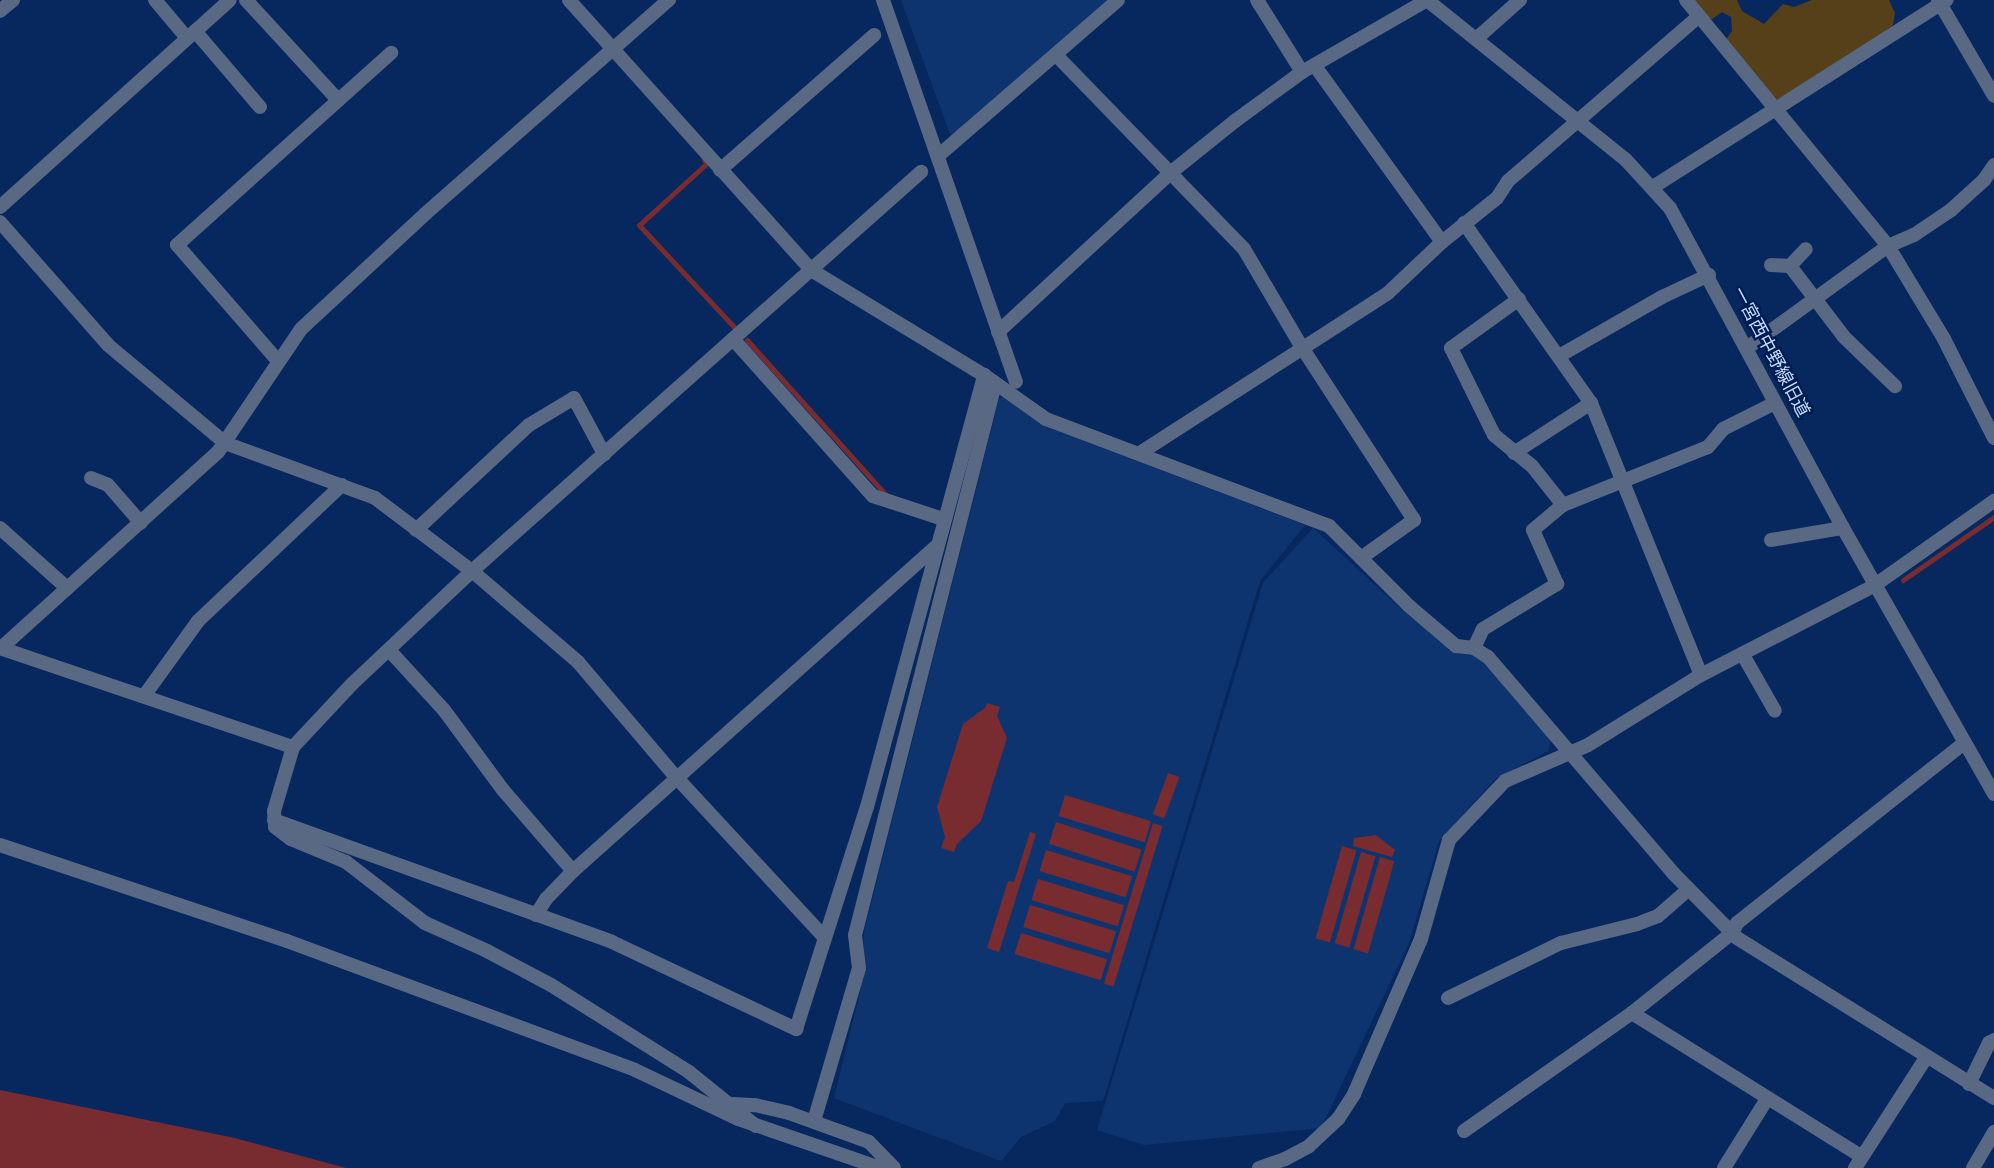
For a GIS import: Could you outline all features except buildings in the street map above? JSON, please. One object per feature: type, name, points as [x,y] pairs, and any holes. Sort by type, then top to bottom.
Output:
[{"type":"street","points":[[0,11],[13,0]]},
{"type":"street","points":[[155,0],[260,107]]},
{"type":"street","points":[[0,207],[230,0]]},
{"type":"street","points":[[246,0],[338,100]]},
{"type":"street","points":[[569,0],[811,270],[990,380],[1046,419],[1322,522],[1409,606],[1456,646],[1474,648],[1488,657],[1689,888],[1732,933],[1926,1058],[1994,1098]]},
{"type":"street","points":[[293,747],[1,648],[141,523],[225,443],[278,361],[310,320],[668,0]]},
{"type":"street","points":[[883,0],[1016,382]]},
{"type":"street","points":[[938,156],[1118,0]]},
{"type":"street","points":[[1257,0],[1442,242]]},
{"type":"street","points":[[998,332],[1169,174],[1309,69],[1427,0]]},
{"type":"street","name":"一宮西中野線旧道","points":[[1427,0],[1580,122],[1653,187],[1670,208],[1709,275],[1843,528],[1994,794]]},
{"type":"street","points":[[1476,39],[1520,0]]},
{"type":"street","points":[[1686,0],[1888,246],[1944,339],[1994,438]]},
{"type":"street","points":[[1653,187],[1942,1],[1994,96]]},
{"type":"street","points":[[1140,453],[1388,293],[1442,242],[1497,198],[1508,181],[1580,122],[1698,17]]},
{"type":"street","points":[[720,170],[874,34]]},
{"type":"street","points":[[278,361],[177,245],[391,53]]},
{"type":"street","points":[[1056,56],[1244,249],[1303,349],[1415,520],[1361,558]]},
{"type":"street","points":[[1747,348],[1888,246],[1914,235],[1951,210],[1983,180],[1994,165]]},
{"type":"street","points":[[756,1126],[733,1104],[689,1072],[551,985],[487,951],[425,923],[346,862],[291,839],[275,827],[274,820],[293,747],[389,650],[472,571],[921,172]]},
{"type":"street","points":[[0,222],[108,345],[225,443],[375,498],[472,571],[578,662],[676,777],[825,938]]},
{"type":"street","points":[[1464,223],[1591,403],[1621,483],[1701,675]]},
{"type":"street","points":[[1790,266],[1806,249]]},
{"type":"street","points":[[1771,265],[1790,266],[1844,337],[1895,386]]},
{"type":"street","points":[[1559,356],[1662,297],[1709,275]]},
{"type":"street","points":[[1519,299],[1451,348],[1494,435],[1532,466],[1563,505]]},
{"type":"street","points":[[733,339],[873,496],[943,519]]},
{"type":"street","points":[[274,820],[612,942],[796,1029],[867,807],[943,519],[990,380]]},
{"type":"street","points":[[814,1121],[859,968],[855,935],[990,380]]},
{"type":"street","points":[[416,530],[529,425],[574,398],[604,454]]},
{"type":"street","points":[[1474,648],[1483,629],[1558,584],[1534,530],[1563,505],[1708,447],[1723,429],[1776,402]]},
{"type":"street","points":[[1514,453],[1591,403]]},
{"type":"street","points":[[91,478],[108,485],[141,523]]},
{"type":"street","points":[[144,696],[198,621],[342,485]]},
{"type":"street","points":[[1259,1168],[1285,1159],[1308,1146],[1338,1119],[1354,1094],[1421,939],[1449,840],[1505,781],[1588,745],[1701,675],[1875,585],[1994,501]]},
{"type":"street","points":[[0,528],[67,588]]},
{"type":"street","points":[[1771,540],[1843,528]]},
{"type":"street","points":[[536,915],[546,899],[573,871],[937,546]]},
{"type":"street","points":[[389,650],[444,710],[503,790],[573,871]]},
{"type":"street","points":[[1743,655],[1775,711]]},
{"type":"street","points":[[1464,1131],[1632,1013],[1732,933],[1737,923],[1964,743]]},
{"type":"street","points":[[0,845],[287,941],[635,1070],[756,1126],[880,1168]]},
{"type":"street","points":[[1448,999],[1561,943],[1658,916],[1689,888]]},
{"type":"street","points":[[1632,1013],[1858,1162],[1926,1058]]},
{"type":"street","points":[[1969,1084],[1989,1043],[1994,1040]]},
{"type":"street","points":[[1724,1168],[1766,1099]]},
{"type":"street","points":[[733,1104],[755,1105],[814,1121],[869,1142],[894,1168]]},
{"type":"street","points":[[1973,1168],[1994,1132]]},
{"type":"shaded area","points":[[901,0],[1107,0],[956,135],[950,134]]},
{"type":"shaded area","points":[[1686,0],[1737,0],[1742,11],[1764,24],[1783,4],[1794,7],[1812,0],[1889,0],[1895,13],[1893,25],[1863,49],[1848,54],[1826,73],[1778,99],[1765,98],[1722,45],[1732,31],[1731,17],[1722,12],[1712,19],[1702,18]]},
{"type":"shaded area","points":[[1003,397],[1047,427],[1305,525],[1260,581],[1103,1101],[1065,1103],[1055,1121],[1021,1137],[1001,1161],[834,1098],[860,993],[864,932],[999,399]]},
{"type":"shaded area","points":[[1313,528],[1402,610],[1456,653],[1472,653],[1499,678],[1551,738],[1548,751],[1495,779],[1439,841],[1409,943],[1321,1128],[1144,1145],[1097,1130],[1263,583]]},
{"type":"shaded area","points":[[987,703],[1000,707],[997,716],[1007,738],[981,821],[957,844],[954,852],[941,848],[945,837],[937,807],[963,724],[985,708]]},
{"type":"shaded area","points":[[1168,773],[1179,777],[1164,818],[1153,814]]},
{"type":"shaded area","points":[[1065,795],[1151,821],[1145,842],[1059,816]]},
{"type":"shaded area","points":[[1056,822],[1142,850],[1134,872],[1049,844]]},
{"type":"shaded area","points":[[1153,823],[1163,826],[1113,987],[1104,984]]},
{"type":"shaded area","points":[[1030,832],[1036,834],[999,952],[987,948],[1008,881],[1014,882]]},
{"type":"shaded area","points":[[1376,835],[1395,850],[1392,857],[1353,846],[1354,838]]},
{"type":"shaded area","points":[[1342,846],[1356,850],[1330,942],[1316,938]]},
{"type":"shaded area","points":[[1046,850],[1132,876],[1126,897],[1040,871]]},
{"type":"shaded area","points":[[1361,852],[1375,856],[1349,947],[1335,943]]},
{"type":"shaded area","points":[[1380,857],[1394,861],[1368,953],[1354,949]]},
{"type":"shaded area","points":[[1038,879],[1124,905],[1118,926],[1032,900]]},
{"type":"shaded area","points":[[1030,905],[1116,931],[1109,953],[1023,927]]},
{"type":"shaded area","points":[[1021,933],[1107,959],[1101,980],[1015,954]]},
{"type":"shaded area","points":[[0,1090],[235,1138],[346,1168],[0,1168]]},
{"type":"waterway","points":[[704,160],[707,163],[639,225],[735,328]]},
{"type":"waterway","points":[[747,340],[888,497]]},
{"type":"waterway","points":[[1903,580],[1994,517]]}]
